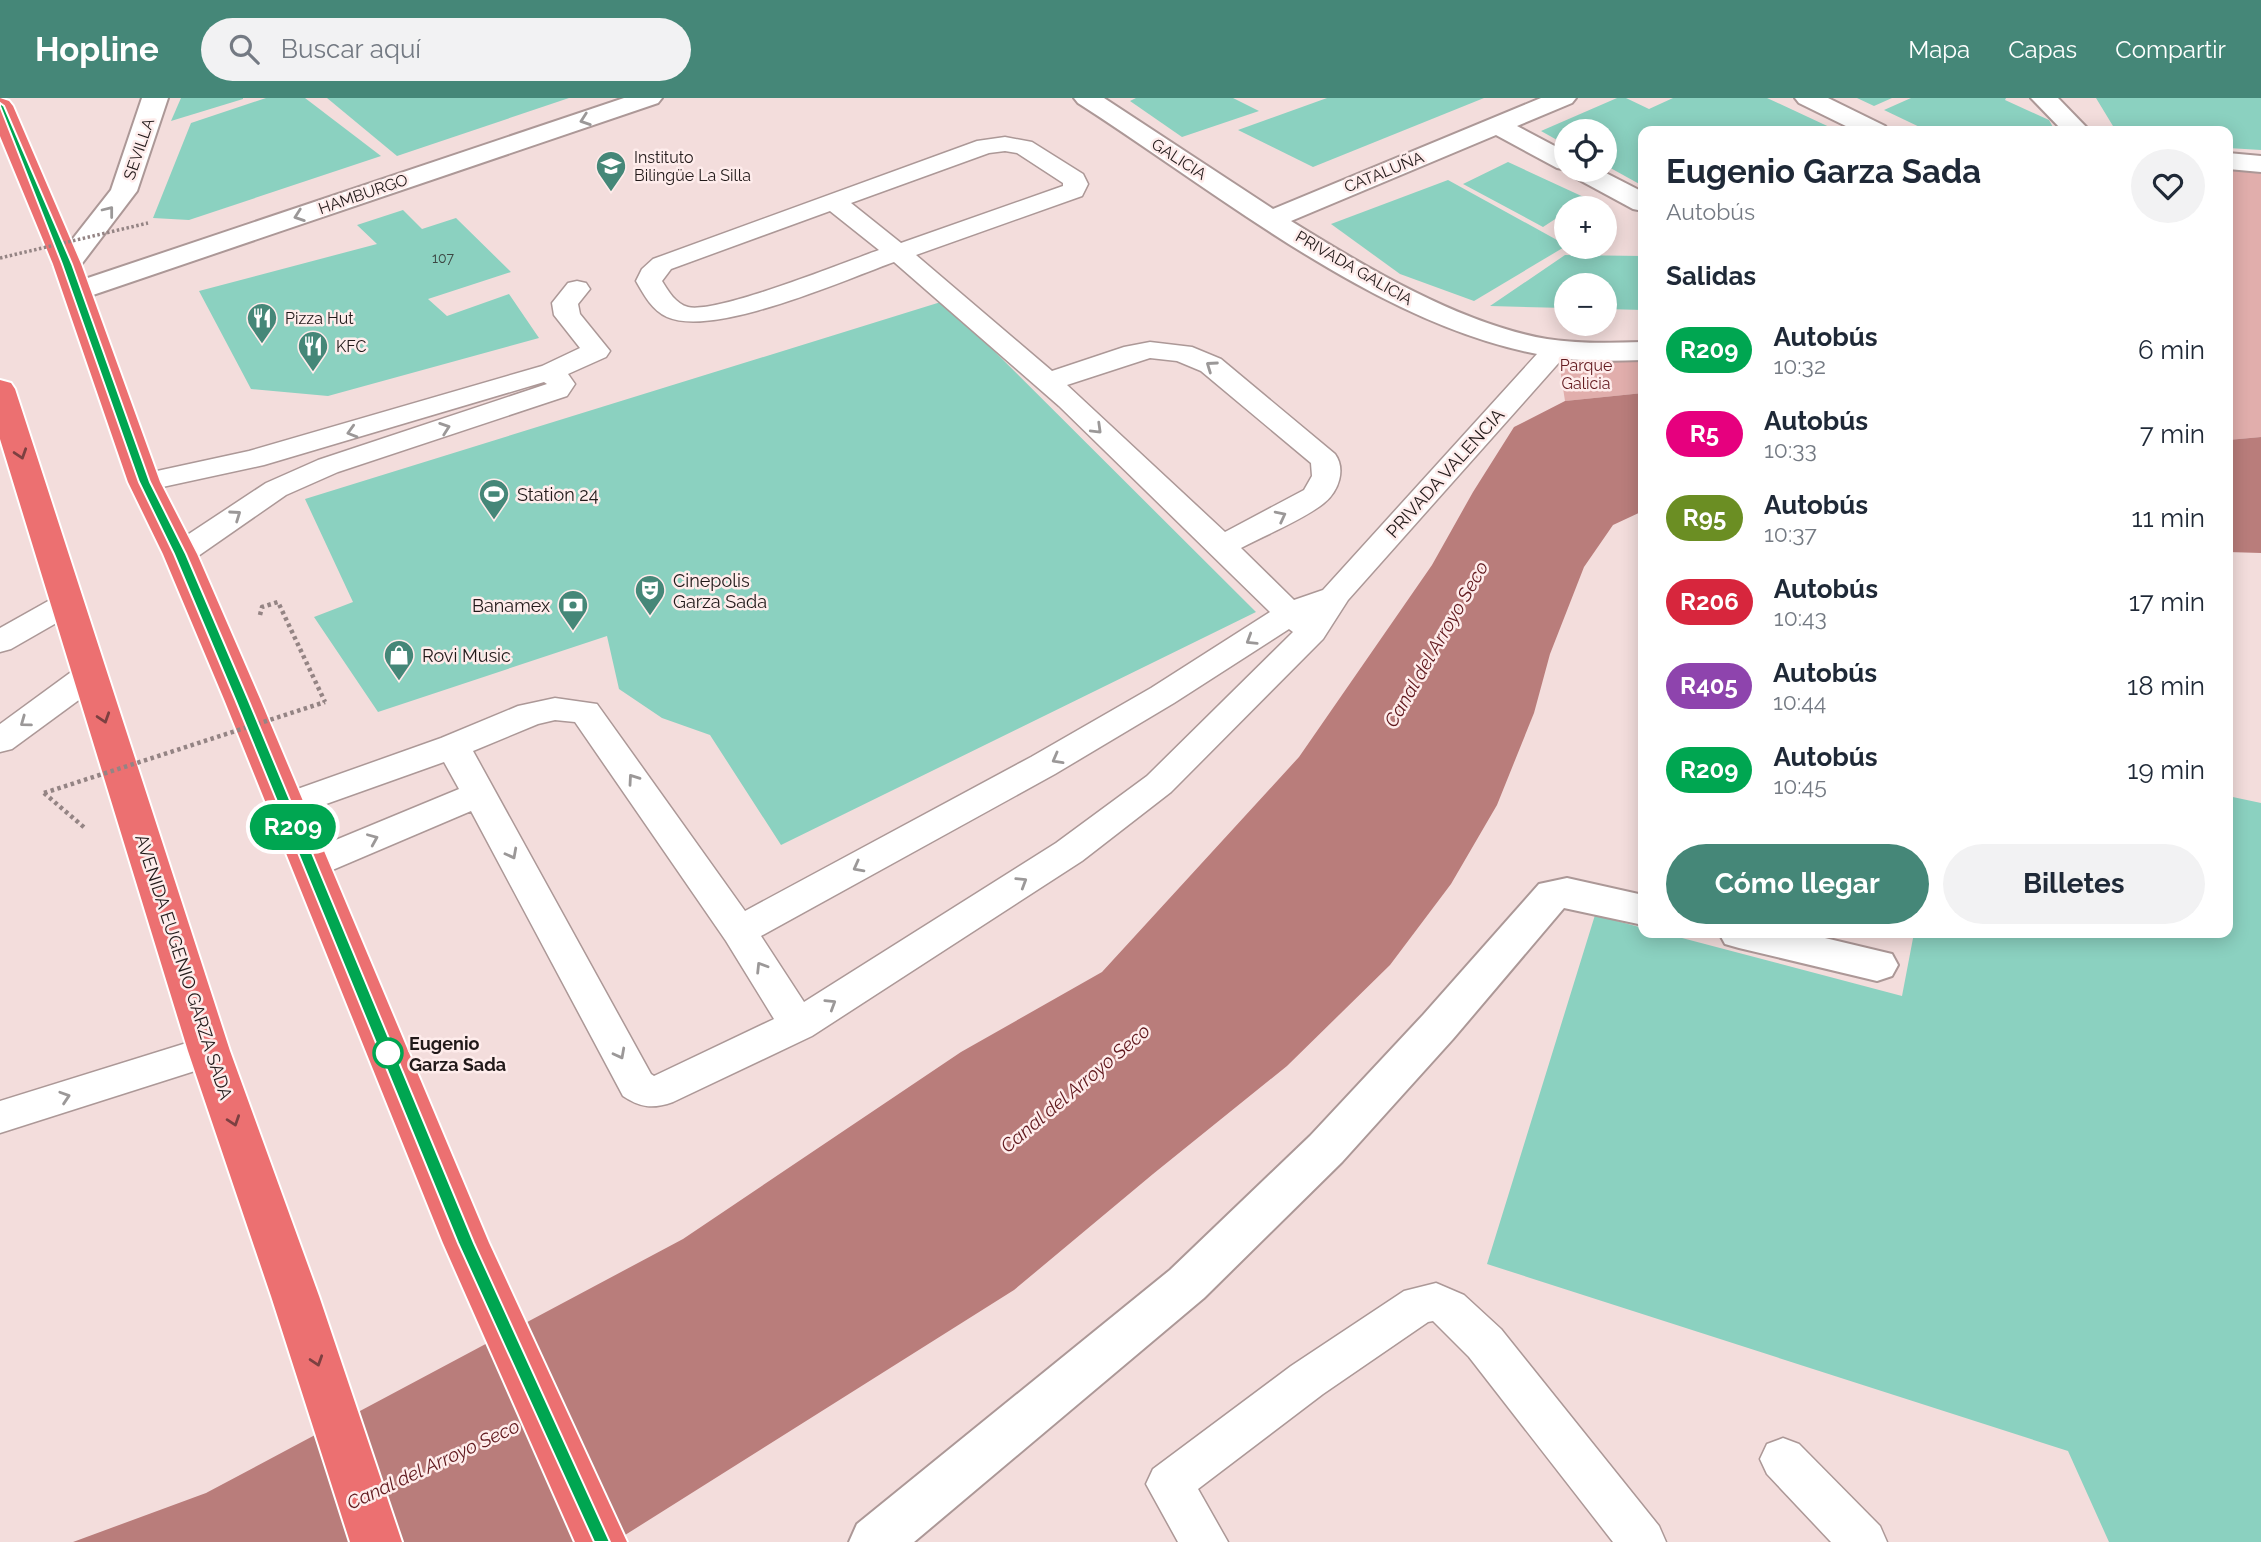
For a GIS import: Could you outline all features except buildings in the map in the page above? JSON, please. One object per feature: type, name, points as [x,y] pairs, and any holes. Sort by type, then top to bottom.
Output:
[{"type":"highway","points":[[0,106],[72,278],[144,482],[180,554],[466,1243],[601,1542]]},
{"type":"highway","name":"AVENIDA EUGENIO GARZA SADA","points":[[0,389],[209,1051],[296,1296],[376,1542]]},
{"type":"street","name":"SEVILLA","points":[[72,278],[124,191],[155,98]]},
{"type":"street","name":"HAMBURGO","points":[[72,278],[649,98]]},
{"type":"street","name":"GALICIA","points":[[1087,98],[1271,219]]},
{"type":"street","name":"CATALUÑA","points":[[1271,219],[1563,98]]},
{"type":"street","points":[[1808,98],[1866,126]]},
{"type":"street","points":[[2044,98],[2072,126]]},
{"type":"street","points":[[1498,126],[1554,156]]},
{"type":"street","points":[[2233,161],[2261,164]]},
{"type":"street","points":[[1604,182],[1638,200]]},
{"type":"street","name":"PRIVADA GALICIA","points":[[1271,219],[1377,284],[1433,312],[1501,335],[1557,349],[1638,351]]},
{"type":"street","points":[[875,1542],[1187,1284],[1326,1149],[1438,1027],[1553,894],[1567,892],[1638,909]]},
{"type":"street","points":[[1761,938],[1877,965]]},
{"type":"lane","points":[[1005,144],[1024,147],[1074,179],[1076,184],[1069,195],[899,252],[744,306],[704,315],[691,316],[669,309],[649,281],[651,274],[662,264],[985,146],[1005,144]]},
{"type":"lane","points":[[833,201],[899,252],[1048,382],[1302,623]]},
{"type":"lane","points":[[144,482],[254,459],[549,373],[596,351],[566,315],[565,303],[577,289]]},
{"type":"lane","name":"PRIVADA VALENCIA","points":[[1302,623],[1332,603],[1333,598],[1557,349]]},
{"type":"lane","points":[[1048,382],[1134,352],[1181,352],[1211,365],[1325,460],[1327,476],[1315,496],[1220,547]]},
{"type":"lane","points":[[180,554],[276,489],[328,466],[559,389],[562,386],[559,379],[549,373]]},
{"type":"lane","points":[[0,642],[68,603]]},
{"type":"lane","points":[[739,931],[1302,623]]},
{"type":"lane","points":[[453,746],[637,1086],[642,1090],[659,1091],[797,1025],[1069,852],[1114,820],[1159,784],[1302,623]]},
{"type":"lane","points":[[0,741],[90,675]]},
{"type":"lane","points":[[284,807],[453,746],[530,714],[572,708],[585,712],[739,931],[797,1025]]},
{"type":"lane","points":[[310,865],[479,794]]},
{"type":"lane","points":[[0,1117],[209,1051]]},
{"type":"lane","points":[[1204,1542],[1169,1483],[1307,1380],[1419,1304],[1436,1302],[1449,1308],[1485,1343],[1642,1542]]},
{"type":"lane","points":[[1783,1458],[1863,1542]]},
{"type":"path","points":[[0,258],[148,223]]},
{"type":"path","points":[[44,793],[324,702],[278,602],[262,607],[259,620]]},
{"type":"green space","points":[[2233,161],[2261,164],[2261,437],[2233,440]]},
{"type":"green space","name":"Parque Galicia","points":[[1557,349],[1638,351],[1638,394],[1565,401]]},
{"type":"water","name":"Canal del Arroyo Seco","points":[[1638,394],[1638,513],[1613,525],[1584,567],[1550,654],[1534,713],[1497,805],[1451,884],[1390,965],[1287,1066],[1014,1290],[614,1542],[73,1542],[206,1493],[683,1239],[961,1052],[1102,972],[1299,757],[1432,565],[1514,427],[1565,401]]},
{"type":"water","points":[[2261,437],[2261,553],[2233,552],[2233,440]]},
{"type":"bus line","name":"R209","points":[[0,106],[67,264],[144,482],[180,554],[242,699],[284,807],[466,1243],[601,1542]]},
{"type":"place","name":"Instituto Bilingüe La Silla","points":[[611,193]]},
{"type":"place","name":"Pizza Hut","points":[[262,345]]},
{"type":"place","name":"KFC","points":[[313,373]]},
{"type":"place","name":"Station 24","points":[[494,521]]},
{"type":"place","name":"Cinepolis Garza Sada","points":[[650,617]]},
{"type":"place","name":"Banamex","points":[[573,632]]},
{"type":"place","name":"Rovi Music","points":[[399,682]]},
{"type":"place","name":"Eugenio Garza Sada","points":[[388,1053]]}]
